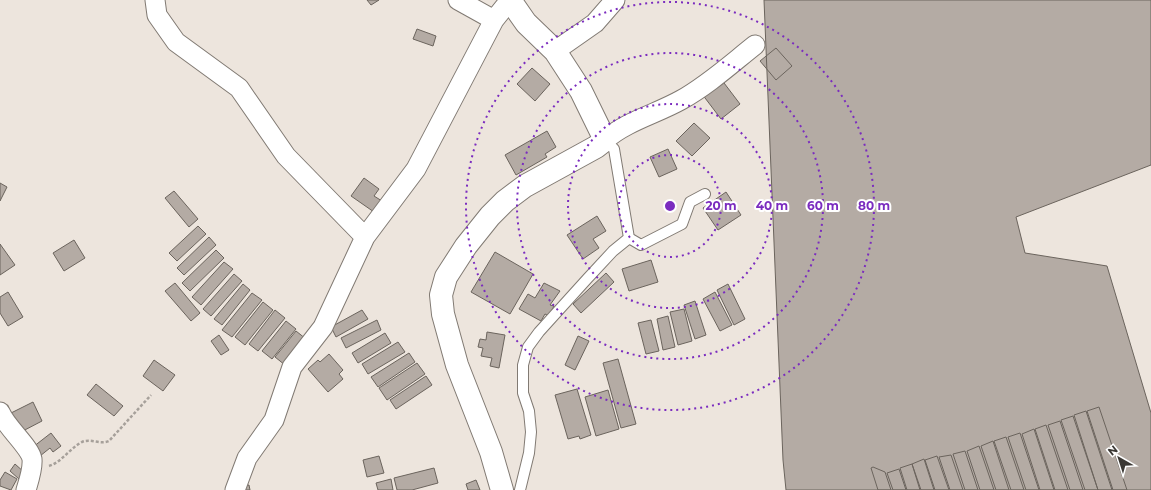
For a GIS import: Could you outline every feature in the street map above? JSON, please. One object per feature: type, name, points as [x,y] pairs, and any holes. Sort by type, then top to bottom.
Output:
[{"type":"street","points":[[155,0],[157,15],[176,42],[239,88],[286,156],[364,238]]},
{"type":"street","points":[[458,0],[494,20]]},
{"type":"street","points":[[236,490],[248,458],[274,420],[292,367],[323,327],[364,238],[416,169],[494,20],[510,0],[526,24],[555,51],[581,91],[605,140]]},
{"type":"street","points":[[555,51],[595,23],[615,0]]},
{"type":"street","points":[[502,490],[491,452],[456,365],[442,314],[442,295],[446,277],[466,246],[490,216],[505,201],[525,186],[596,147],[616,130],[681,100],[709,82],[755,45]]},
{"type":"street","points":[[0,412],[4,422],[32,457],[32,467],[26,490]]},
{"type":"lane","points":[[605,140],[614,149],[629,238]]},
{"type":"lane","points":[[629,238],[641,245],[682,224],[690,202],[705,194]]},
{"type":"lane","points":[[520,490],[529,453],[531,432],[529,410],[523,393],[523,365],[528,348],[539,332],[587,279],[629,238]]},
{"type":"path","points":[[32,467],[40,469],[53,465],[81,442],[87,440],[100,443],[109,441],[151,395]]},
{"type":"building","points":[[367,0],[379,0],[371,5]]},
{"type":"building","points":[[764,0],[1151,0],[1151,165],[1016,217],[1025,253],[1107,266],[1151,413],[1151,490],[786,490],[783,460]]},
{"type":"building","points":[[417,29],[436,36],[433,46],[413,39]]},
{"type":"building","points":[[776,48],[792,66],[776,80],[760,61]]},
{"type":"building","points":[[532,68],[550,84],[535,101],[517,84]]},
{"type":"building","points":[[721,79],[740,104],[721,119],[702,94]]},
{"type":"building","points":[[694,123],[710,138],[692,156],[676,141]]},
{"type":"building","points":[[547,131],[556,147],[545,154],[547,157],[516,175],[505,155]]},
{"type":"building","points":[[668,149],[677,169],[659,177],[650,157]]},
{"type":"building","points":[[364,178],[379,189],[374,196],[382,201],[374,212],[351,196]]},
{"type":"building","points":[[0,183],[7,187],[0,201]]},
{"type":"building","points":[[174,191],[198,219],[189,227],[165,198]]},
{"type":"building","points":[[726,192],[741,215],[718,230],[703,208]]},
{"type":"building","points":[[597,216],[606,231],[593,239],[599,248],[583,259],[567,235]]},
{"type":"building","points":[[198,226],[206,234],[177,261],[169,253]]},
{"type":"building","points":[[209,237],[216,245],[184,275],[177,268]]},
{"type":"building","points":[[74,240],[85,258],[64,271],[53,253]]},
{"type":"building","points":[[0,244],[15,265],[0,275]]},
{"type":"building","points":[[216,250],[224,258],[190,291],[182,283]]},
{"type":"building","points":[[495,252],[533,274],[510,314],[471,292]]},
{"type":"building","points":[[651,260],[658,282],[629,291],[622,269]]},
{"type":"building","points":[[224,262],[233,269],[201,305],[192,297]]},
{"type":"building","points":[[606,273],[614,282],[581,313],[573,304]]},
{"type":"building","points":[[234,274],[242,281],[211,316],[203,309]]},
{"type":"building","points":[[175,283],[200,313],[191,321],[165,291]]},
{"type":"building","points":[[544,283],[560,291],[550,305],[554,306],[549,316],[545,314],[541,321],[519,309],[528,294],[535,298]]},
{"type":"building","points":[[243,284],[250,290],[222,325],[214,319]]},
{"type":"building","points":[[728,284],[745,319],[734,325],[717,290]]},
{"type":"building","points":[[8,292],[23,317],[8,326],[0,313],[0,297]]},
{"type":"building","points":[[715,292],[732,325],[720,331],[703,299]]},
{"type":"building","points":[[252,293],[262,300],[232,337],[222,330]]},
{"type":"building","points":[[695,301],[706,335],[695,339],[684,305]]},
{"type":"building","points":[[263,302],[273,310],[245,345],[235,337]]},
{"type":"building","points":[[684,309],[692,341],[678,345],[670,312]]},
{"type":"building","points":[[275,310],[285,318],[258,351],[249,344]]},
{"type":"building","points":[[362,310],[368,319],[336,337],[331,327]]},
{"type":"building","points":[[668,316],[675,347],[663,350],[657,319]]},
{"type":"building","points":[[377,320],[381,330],[346,348],[341,338]]},
{"type":"building","points":[[651,320],[659,351],[646,354],[638,323]]},
{"type":"building","points":[[286,321],[296,329],[272,359],[262,351]]},
{"type":"building","points":[[296,331],[306,339],[285,365],[275,357]]},
{"type":"building","points":[[487,332],[505,335],[499,368],[490,366],[492,358],[481,356],[483,348],[478,347],[480,339],[486,340]]},
{"type":"building","points":[[385,333],[391,343],[358,363],[352,353]]},
{"type":"building","points":[[219,335],[229,350],[221,355],[211,341]]},
{"type":"building","points":[[578,336],[589,341],[575,370],[565,365]]},
{"type":"building","points":[[398,342],[405,352],[368,374],[362,364]]},
{"type":"building","points":[[409,353],[415,362],[378,387],[371,377]]},
{"type":"building","points":[[329,354],[343,370],[339,374],[343,379],[328,392],[308,369],[318,360],[320,362]]},
{"type":"building","points":[[618,359],[636,424],[621,428],[603,363]]},
{"type":"building","points":[[154,360],[175,375],[163,391],[143,376]]},
{"type":"building","points":[[417,363],[425,374],[387,400],[379,388]]},
{"type":"building","points":[[426,376],[432,385],[396,409],[390,400]]},
{"type":"building","points":[[96,384],[123,406],[114,416],[87,395]]},
{"type":"building","points":[[577,389],[591,435],[580,439],[579,436],[568,439],[555,395]]},
{"type":"building","points":[[608,390],[619,429],[596,436],[585,397]]},
{"type":"building","points":[[33,402],[42,421],[19,433],[9,414]]},
{"type":"building","points":[[1099,407],[1127,490],[1113,490],[1087,411]]},
{"type":"building","points":[[1086,411],[1112,490],[1098,490],[1074,415]]},
{"type":"building","points":[[1073,416],[1098,490],[1085,490],[1061,420]]},
{"type":"building","points":[[1060,421],[1083,490],[1070,490],[1048,425]]},
{"type":"building","points":[[1046,425],[1068,490],[1055,490],[1035,429]]},
{"type":"building","points":[[1034,429],[1054,490],[1040,490],[1022,434]]},
{"type":"building","points":[[51,433],[61,446],[53,452],[50,448],[40,456],[33,447]]},
{"type":"building","points":[[1020,433],[1039,490],[1026,490],[1008,437]]},
{"type":"building","points":[[1006,437],[1024,490],[1011,490],[994,441]]},
{"type":"building","points":[[993,441],[1009,490],[996,490],[981,446]]},
{"type":"building","points":[[979,446],[994,490],[980,490],[967,451]]},
{"type":"building","points":[[965,451],[978,490],[965,490],[953,454]]},
{"type":"building","points":[[951,455],[963,490],[950,490],[939,457]]},
{"type":"building","points":[[379,456],[384,473],[367,477],[363,460]]},
{"type":"building","points":[[937,456],[949,490],[935,490],[925,460]]},
{"type":"building","points":[[924,459],[934,490],[921,490],[912,464]]},
{"type":"building","points":[[15,464],[25,473],[19,479],[10,471]]},
{"type":"building","points":[[912,464],[920,490],[907,490],[900,468]]},
{"type":"building","points":[[873,467],[885,472],[891,490],[878,490],[871,468]]},
{"type":"building","points":[[434,468],[438,483],[412,490],[397,490],[394,478]]},
{"type":"building","points":[[899,469],[906,490],[893,490],[887,473]]},
{"type":"building","points":[[5,472],[17,479],[11,490],[0,486],[0,480]]},
{"type":"building","points":[[391,479],[393,490],[378,490],[376,483]]},
{"type":"building","points":[[476,480],[480,490],[468,490],[466,484]]},
{"type":"building","points":[[249,485],[250,490],[240,490],[240,486]]}]
